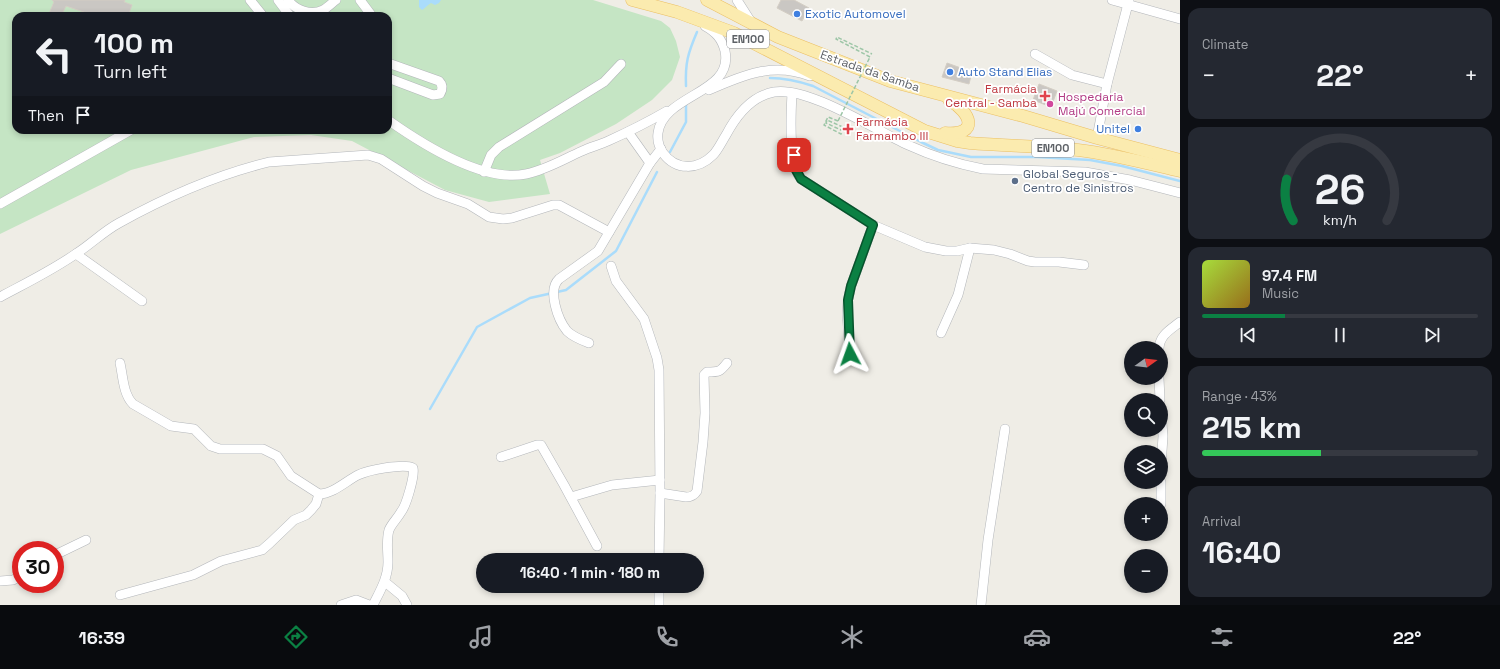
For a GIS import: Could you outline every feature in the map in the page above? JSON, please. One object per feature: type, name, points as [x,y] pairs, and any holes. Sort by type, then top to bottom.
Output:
[{"type":"main road","name":"Estrada da Samba","points":[[707,0],[778,37],[890,81],[1180,160]]},
{"type":"main road","name":"Estrada da Samba","points":[[636,1],[677,12],[723,28],[750,40],[925,131],[957,141],[970,143],[1056,148],[1106,154],[1180,171]]},
{"type":"main road","points":[[925,131],[955,134],[961,133],[968,125],[968,118],[965,112],[961,108],[937,94]]},
{"type":"street","points":[[250,0],[260,12]]},
{"type":"street","points":[[278,0],[287,12]]},
{"type":"street","points":[[288,0],[296,8],[305,12]]},
{"type":"street","points":[[321,12],[336,0]]},
{"type":"street","points":[[360,0],[369,12]]},
{"type":"street","points":[[737,0],[752,24]]},
{"type":"street","points":[[1112,0],[1128,3],[1180,19]]},
{"type":"street","points":[[1097,138],[1107,84],[1128,3]]},
{"type":"street","name":"Estrada da Samba","points":[[661,149],[658,137],[660,125],[663,119],[674,107],[710,85],[722,73],[726,54],[721,40],[713,31],[677,12]]},
{"type":"street","points":[[1035,54],[1072,75],[1107,84]]},
{"type":"street","points":[[392,64],[439,81],[442,85],[442,90],[438,95],[433,96],[392,80]]},
{"type":"street","points":[[484,172],[492,155],[499,147],[604,82],[621,64]]},
{"type":"street","name":"Estrada da Samba","points":[[690,98],[744,75],[767,70],[807,75],[837,86]]},
{"type":"street","points":[[589,343],[576,338],[568,332],[562,323],[553,300],[555,284],[559,279],[598,251],[650,163],[661,149],[676,164],[691,167],[698,165],[713,155],[732,124],[742,112],[755,100],[767,93],[778,91],[814,99],[843,112],[907,145],[966,166],[996,169],[1085,172],[1130,180],[1180,193]]},
{"type":"street","points":[[792,93],[791,122],[794,165],[797,174],[801,179],[814,188],[873,225],[925,246],[946,251],[957,251],[970,248],[994,250],[1028,261],[1059,262],[1084,265]]},
{"type":"street","points":[[392,123],[434,149],[452,158],[484,172],[511,176],[539,170],[628,132],[674,107]]},
{"type":"street","points":[[628,132],[650,163]]},
{"type":"street","points":[[0,204],[124,134]]},
{"type":"street","points":[[0,297],[48,272],[118,224],[176,193],[269,162],[368,155],[381,158],[423,186],[468,204],[489,217],[503,219],[512,218],[553,205],[559,205],[609,232]]},
{"type":"street","points":[[850,354],[848,300],[851,286],[873,225]]},
{"type":"street","points":[[941,333],[958,295],[970,248]]},
{"type":"street","points":[[76,254],[142,301]]},
{"type":"street","points":[[611,266],[616,281],[644,319],[657,358],[660,401],[659,553]]},
{"type":"street","points":[[1160,341],[1163,336],[1180,322]]},
{"type":"street","points":[[120,363],[127,394],[129,400],[133,404],[171,426],[194,429],[211,446],[220,449],[263,449],[277,456],[291,476],[319,494],[330,492],[360,474],[406,465],[413,468],[414,471],[410,487],[402,511],[393,521],[389,531],[387,543],[388,562],[385,582],[373,605]]},
{"type":"street","points":[[660,493],[686,497],[695,494],[706,413],[704,375],[707,372],[718,372],[727,363]]},
{"type":"street","points":[[982,605],[988,540],[1005,429]]},
{"type":"street","points":[[501,457],[537,444],[541,445],[597,546]]},
{"type":"street","points":[[571,497],[612,485],[660,480]]},
{"type":"street","points":[[120,595],[193,575],[221,562],[262,550],[294,520],[306,515],[316,504],[319,494]]},
{"type":"street","points":[[64,551],[86,540]]},
{"type":"street","points":[[0,581],[12,580]]},
{"type":"street","points":[[385,582],[402,596],[407,605]]},
{"type":"street","points":[[659,593],[659,605]]},
{"type":"street","points":[[341,605],[356,600],[369,605]]},
{"type":"path","points":[[845,128],[827,120],[826,123],[843,131],[841,134],[824,125],[828,117],[838,121],[870,57],[836,39],[837,37],[872,54]]},
{"type":"green space","points":[[0,0],[593,0],[661,21],[670,28],[676,41],[680,57],[672,80],[652,100],[616,124],[560,153],[540,160],[550,194],[489,202],[445,190],[352,141],[311,135],[254,137],[131,170],[0,234]]},
{"type":"water","points":[[419,0],[441,0],[435,5],[431,3],[422,10],[419,7]]},
{"type":"building","points":[[52,0],[125,0],[124,2],[132,5],[129,12],[84,12],[66,6],[63,12],[50,12],[54,2]]},
{"type":"building","name":"Exotic Automovel","points":[[781,0],[794,0],[809,8],[802,21],[777,8]]},
{"type":"building","points":[[947,63],[972,72],[969,84],[942,77]]},
{"type":"building","name":"Farmácia Central - Samba","points":[[1039,84],[1057,91],[1051,107],[1033,100]]},
{"type":"waterway","points":[[686,86],[688,58],[697,32]]},
{"type":"waterway","points":[[770,78],[792,80],[813,86],[938,150],[971,157],[1037,157],[1090,160],[1122,166],[1180,181]]},
{"type":"waterway","points":[[670,152],[686,122],[686,104]]},
{"type":"waterway","points":[[430,409],[477,327],[530,298],[566,290],[616,251],[657,172]]},
{"type":"place","name":"Exotic Automovel","points":[[797,14]]},
{"type":"place","name":"Auto Stand Elias","points":[[950,72]]},
{"type":"place","name":"Farmácia Central - Samba","points":[[1045,96]]},
{"type":"place","name":"Hospedaria Majú Comercial","points":[[1050,104]]},
{"type":"place","name":"Farmácia Farmambo III","points":[[848,129]]},
{"type":"place","name":"Unitel","points":[[1138,129]]},
{"type":"place","name":"Global Seguros - Centro de Sinistros","points":[[1015,181]]},
{"type":"route","points":[[794,155],[794,165],[797,174],[801,179],[873,225],[851,286],[848,300],[847,314],[850,354]]}]
